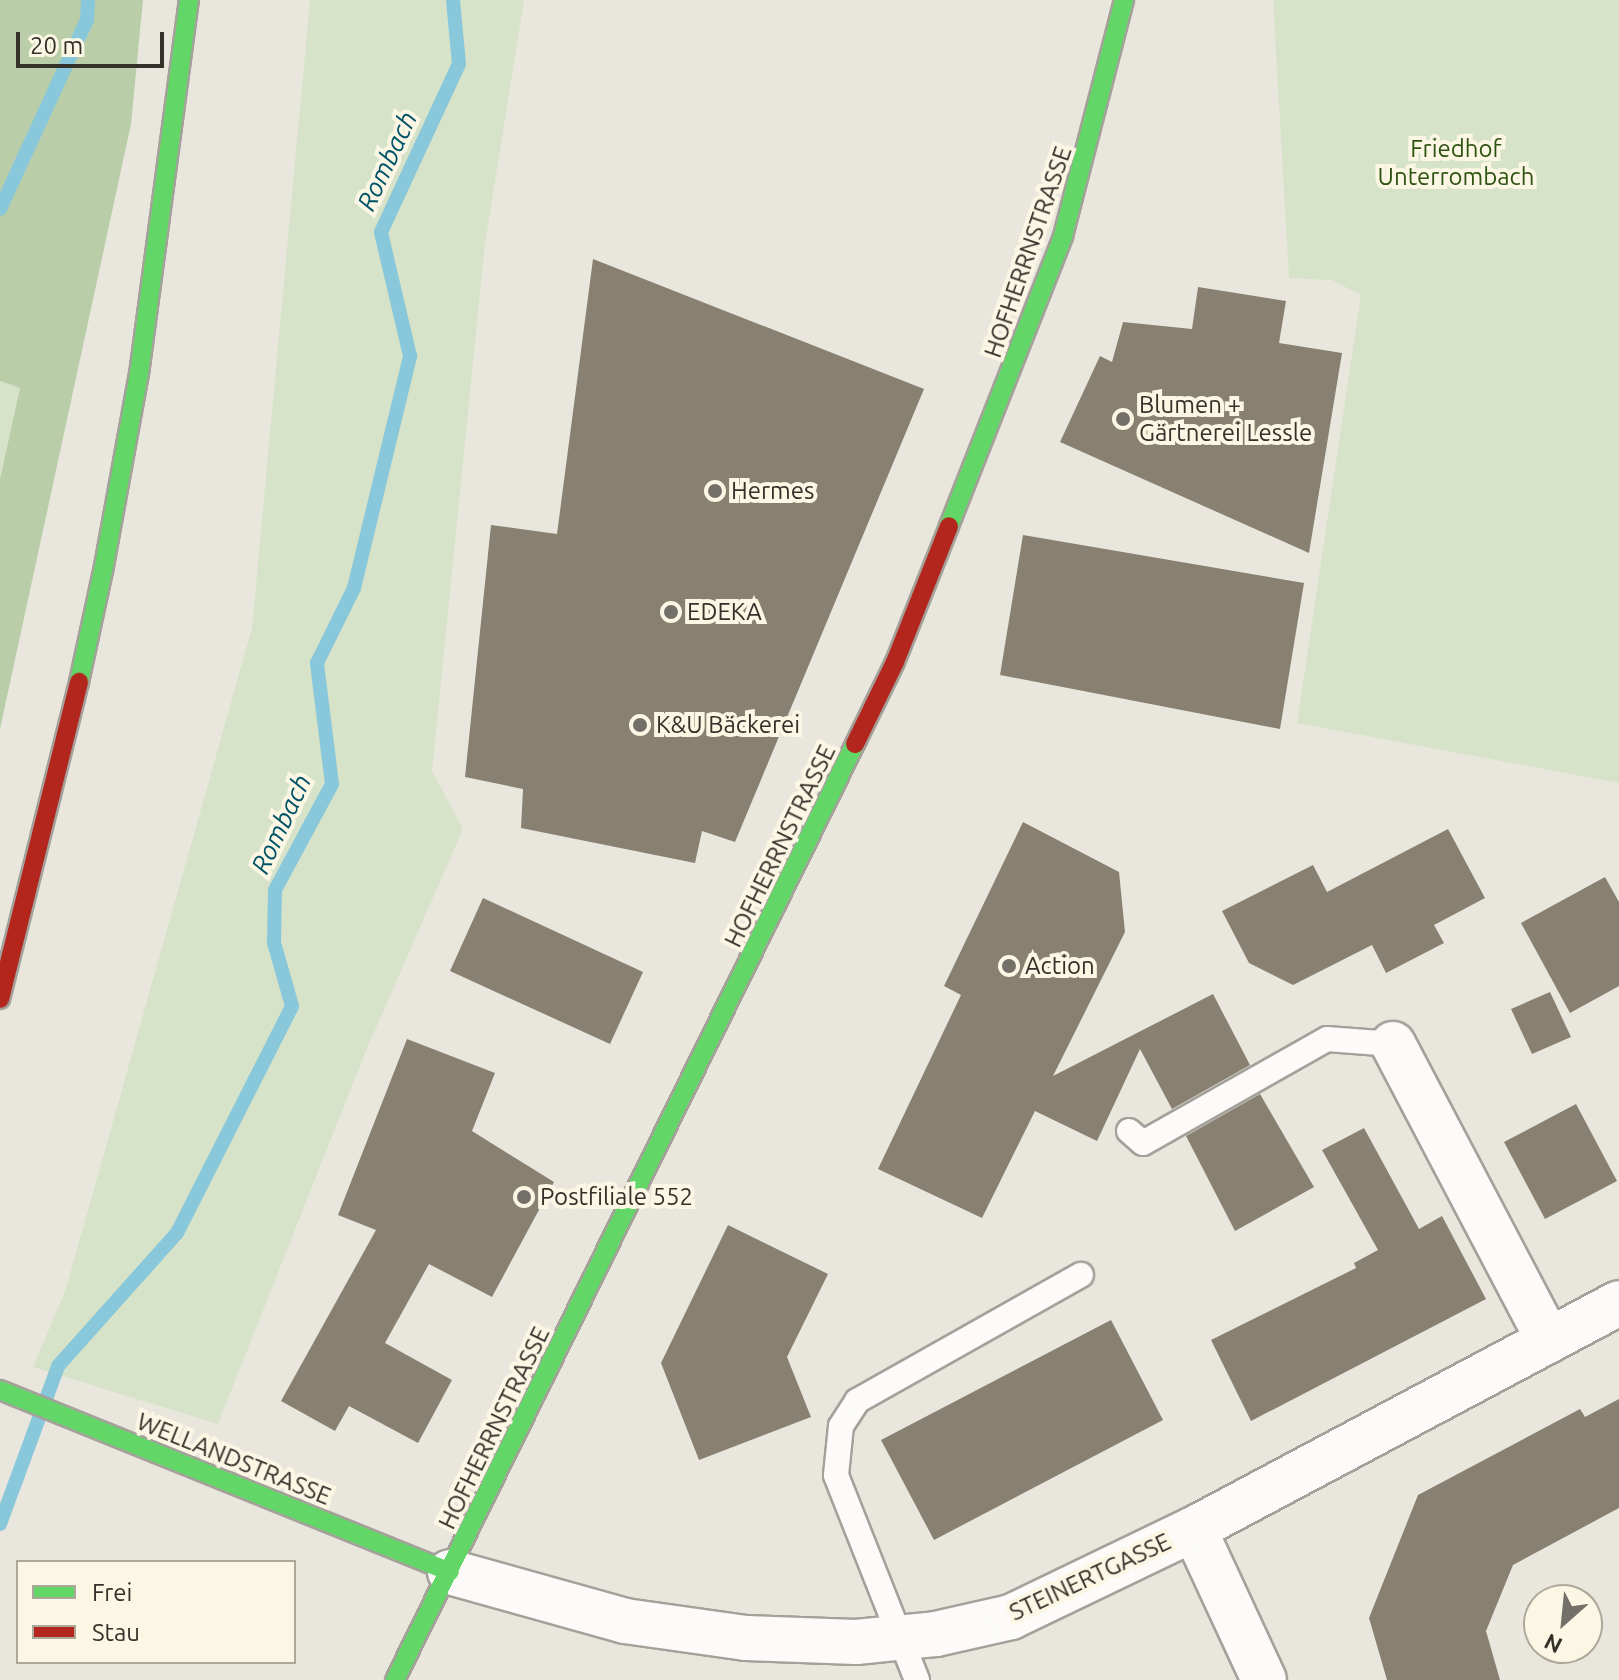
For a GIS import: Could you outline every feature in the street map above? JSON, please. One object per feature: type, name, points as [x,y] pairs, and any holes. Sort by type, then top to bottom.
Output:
[{"type":"main road","points":[[0,999],[63,758],[104,566],[139,374],[189,0]]},
{"type":"main road","name":"HOFHERRNSTRASSE","points":[[395,1680],[895,662],[1063,236],[1085,170],[1124,0]]},
{"type":"main road","name":"WELLANDSTRASSE","points":[[0,1390],[450,1572]]},
{"type":"street","points":[[1393,1044],[1549,1341]]},
{"type":"street","name":"STEINERTGASSE","points":[[450,1572],[625,1621],[746,1638],[856,1642],[903,1638],[1011,1617],[1194,1529],[1619,1303]]},
{"type":"street","points":[[1194,1529],[1264,1680]]},
{"type":"lane","points":[[1129,1131],[1143,1143],[1327,1039],[1393,1044]]},
{"type":"lane","points":[[917,1680],[903,1638],[836,1475],[841,1426],[857,1401],[1081,1275]]},
{"type":"green space","points":[[0,0],[143,0],[131,124],[0,729],[0,479],[20,388],[0,381]]},
{"type":"green space","points":[[310,0],[524,0],[485,244],[432,771],[463,829],[365,1053],[218,1424],[33,1367],[65,1292],[252,628]]},
{"type":"green space","name":"Friedhof Unterrombach","points":[[1273,0],[1619,0],[1619,783],[1297,723],[1361,295],[1332,280],[1289,278]]},
{"type":"green space","points":[[0,381],[20,387],[0,479]]},
{"type":"building","points":[[593,259],[924,389],[735,842],[702,831],[695,863],[521,828],[523,789],[465,777],[491,525],[557,534]]},
{"type":"building","points":[[1198,287],[1286,301],[1279,343],[1342,353],[1309,553],[1060,442],[1100,356],[1112,362],[1123,322],[1192,329]]},
{"type":"building","points":[[1023,535],[1304,583],[1280,729],[1000,675]]},
{"type":"building","points":[[1023,822],[1119,872],[1125,932],[1053,1076],[1213,994],[1250,1065],[1172,1109],[1140,1049],[1097,1141],[1035,1111],[982,1218],[878,1169],[961,995],[944,986]]},
{"type":"building","points":[[1448,829],[1485,898],[1434,925],[1444,943],[1386,973],[1372,945],[1293,985],[1249,963],[1222,911],[1313,865],[1327,892]]},
{"type":"building","points":[[1605,877],[1619,902],[1619,986],[1570,1013],[1521,923]]},
{"type":"building","points":[[483,898],[643,972],[610,1044],[450,971]]},
{"type":"building","points":[[1550,992],[1571,1037],[1532,1054],[1511,1009]]},
{"type":"building","points":[[407,1039],[495,1073],[472,1131],[554,1182],[492,1297],[429,1264],[385,1343],[452,1380],[418,1443],[349,1406],[335,1431],[281,1401],[376,1230],[338,1215]]},
{"type":"building","points":[[1260,1094],[1314,1187],[1235,1231],[1186,1136]]},
{"type":"building","points":[[1576,1104],[1617,1181],[1545,1219],[1504,1142]]},
{"type":"building","points":[[1364,1128],[1419,1229],[1442,1216],[1486,1299],[1251,1421],[1211,1340],[1356,1268],[1354,1263],[1378,1250],[1322,1150]]},
{"type":"building","points":[[728,1225],[828,1274],[787,1357],[811,1417],[699,1460],[661,1363]]},
{"type":"building","points":[[1111,1320],[1163,1420],[934,1540],[881,1440]]},
{"type":"building","points":[[1619,1399],[1619,1508],[1513,1565],[1486,1631],[1500,1680],[1387,1680],[1369,1618],[1418,1495],[1580,1409],[1585,1417]]},
{"type":"waterway","points":[[0,209],[87,20],[88,0]]},
{"type":"waterway","name":"Rombach","points":[[0,1524],[58,1366],[177,1233],[292,1006],[274,943],[275,890],[332,784],[317,663],[354,588],[410,356],[381,232],[459,64],[453,0]]},
{"type":"traffic: fast","points":[[104,566],[139,374],[189,0]]},
{"type":"traffic: fast","points":[[949,526],[1063,236],[1124,0]]},
{"type":"traffic: fast","points":[[79,682],[104,566]]},
{"type":"traffic: fast","points":[[395,1680],[855,744]]},
{"type":"traffic: fast","points":[[0,1390],[450,1572]]},
{"type":"traffic: jam","points":[[855,744],[895,662],[949,526]]},
{"type":"traffic: jam","points":[[0,999],[79,682]]},
{"type":"place","name":"Blumen + Gärtnerei Lessle","points":[[1123,419]]},
{"type":"place","name":"Hermes","points":[[715,491]]},
{"type":"place","name":"EDEKA","points":[[671,612]]},
{"type":"place","name":"K&U Bäckerei","points":[[640,725]]},
{"type":"place","name":"Action","points":[[1009,966]]},
{"type":"place","name":"Postfiliale 552","points":[[524,1197]]}]
